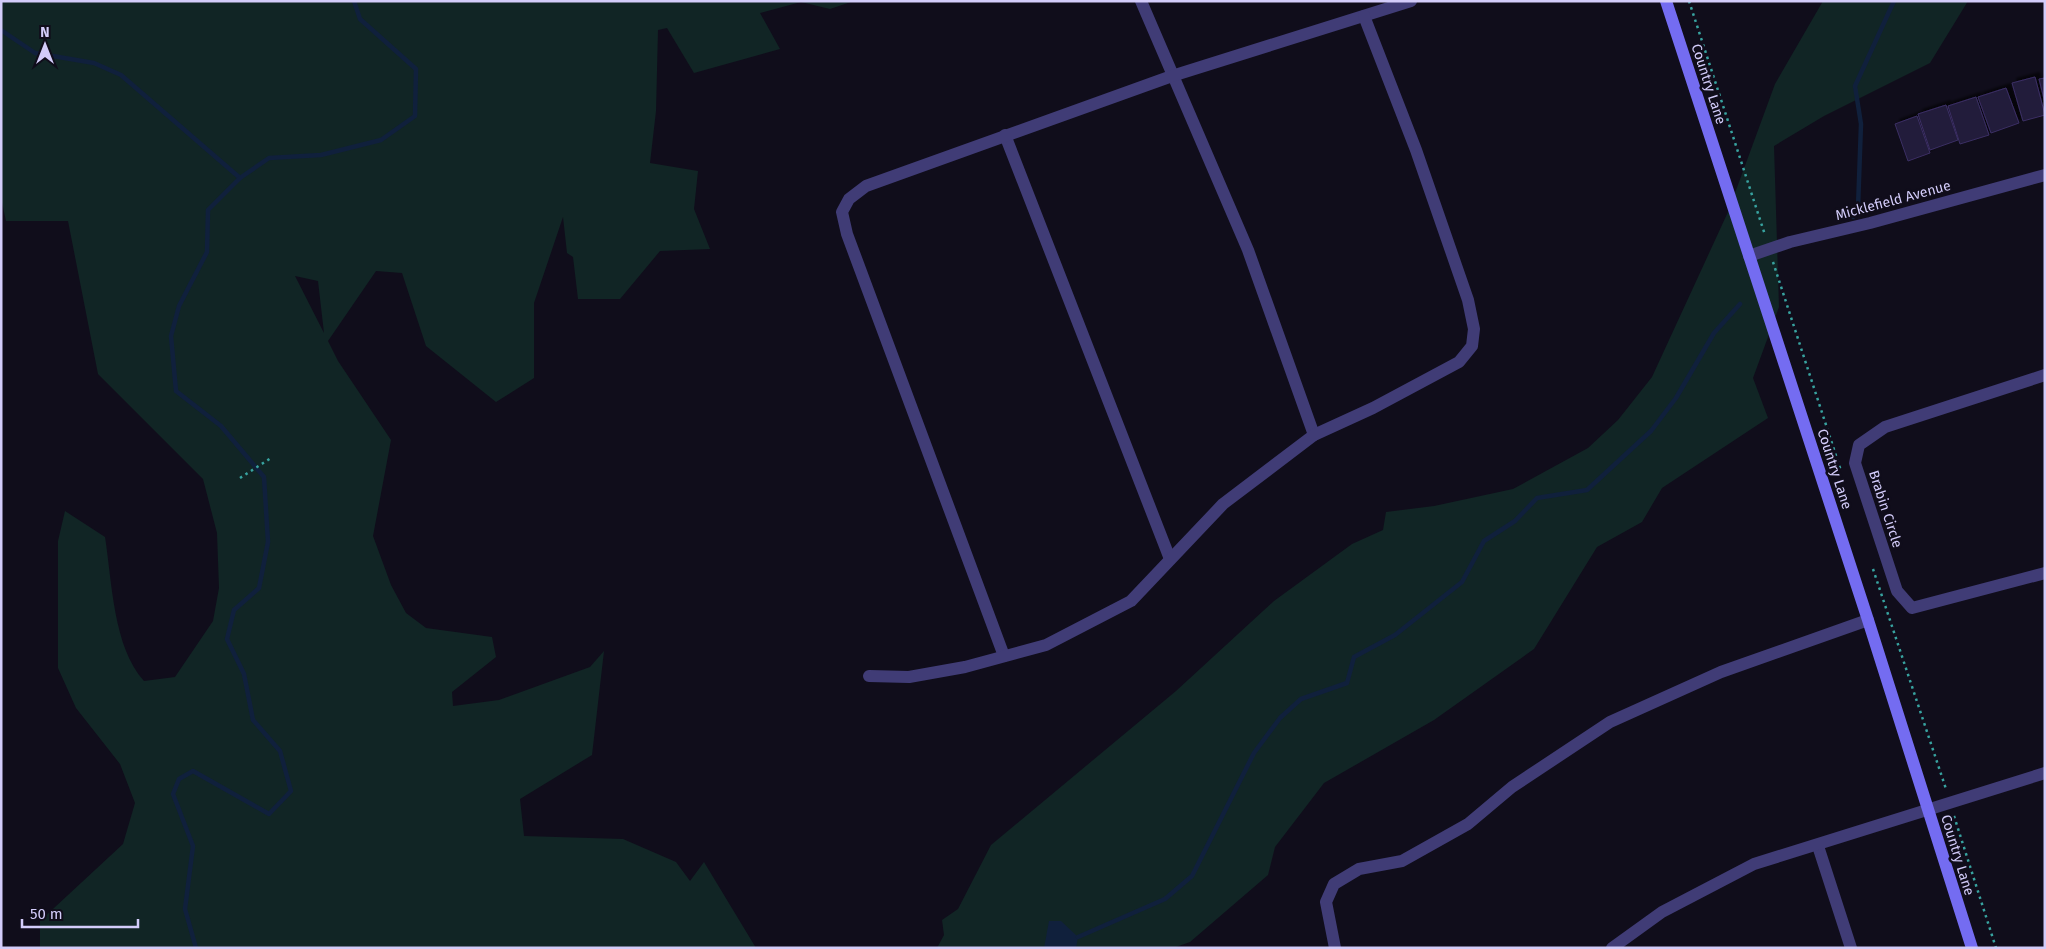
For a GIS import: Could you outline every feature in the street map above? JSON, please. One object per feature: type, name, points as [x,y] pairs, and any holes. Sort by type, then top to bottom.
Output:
[{"type":"street","points":[[1141,1],[1248,250],[1314,435]]},
{"type":"street","points":[[1004,656],[847,234],[842,212],[849,199],[866,186],[1172,76],[1410,1]]},
{"type":"street","name":"Country Lane","points":[[1666,1],[1868,620],[1972,948]]},
{"type":"street","points":[[869,676],[909,677],[965,667],[1046,644],[1130,601],[1223,504],[1314,435],[1374,408],[1459,362],[1472,346],[1474,329],[1468,300],[1419,160],[1364,16]]},
{"type":"street","points":[[1006,135],[1170,560]]},
{"type":"street","name":"Micklefield Avenue","points":[[1749,256],[1790,242],[1870,223],[2045,175]]},
{"type":"street","name":"Brabin Circle","points":[[2045,375],[1885,427],[1859,445],[1855,462],[1897,591],[1912,608],[2045,572]]},
{"type":"street","points":[[1335,948],[1326,902],[1334,884],[1359,869],[1402,861],[1468,824],[1512,787],[1610,722],[1722,672],[1868,620]]},
{"type":"street","points":[[1612,948],[1662,912],[1754,864],[1818,846],[1928,809],[2045,773]]},
{"type":"street","points":[[1818,846],[1852,948]]},
{"type":"path","points":[[1689,1],[1764,231]]},
{"type":"path","points":[[240,478],[271,458]]},
{"type":"path","points":[[1955,819],[1996,948]]},
{"type":"green space","points":[[1,1],[854,1],[830,9],[801,2],[760,13],[780,49],[694,73],[667,28],[658,30],[656,111],[650,163],[698,171],[694,209],[710,249],[660,251],[620,299],[578,299],[573,257],[567,253],[563,217],[534,303],[534,378],[496,402],[426,346],[402,273],[376,271],[328,341],[338,361],[391,440],[373,536],[391,585],[406,613],[426,628],[492,637],[496,657],[452,692],[453,706],[499,700],[590,667],[604,651],[592,755],[520,799],[524,836],[623,839],[676,862],[690,881],[704,862],[756,948],[40,948],[40,921],[123,844],[135,803],[120,764],[76,708],[58,668],[58,541],[65,511],[105,537],[112,593],[120,632],[134,667],[144,681],[175,677],[213,621],[219,588],[217,533],[203,479],[98,374],[68,221],[6,221],[1,198]],"holes":[[[295,276],[318,281],[324,333]]]},
{"type":"green space","points":[[1823,1],[1968,1],[1930,63],[1824,116],[1774,146],[1779,307],[1753,378],[1768,418],[1662,488],[1642,522],[1597,547],[1534,649],[1434,720],[1324,783],[1275,847],[1268,875],[1190,942],[1173,948],[937,948],[944,935],[942,920],[958,909],[991,845],[1176,691],[1274,601],[1352,544],[1383,530],[1386,512],[1434,506],[1513,489],[1588,448],[1618,420],[1652,377],[1728,212],[1775,84]]},
{"type":"water","points":[[1049,921],[1061,921],[1078,937],[1076,948],[1044,948]]},
{"type":"building","points":[[2035,77],[2045,115],[2023,121],[2012,83]]},
{"type":"building","points":[[2045,78],[2045,103],[2039,79]]},
{"type":"building","points":[[2006,88],[2019,123],[1991,133],[1978,97]]},
{"type":"building","points":[[1976,97],[1989,135],[1960,144],[1948,106]]},
{"type":"building","points":[[1946,105],[1958,140],[1930,150],[1918,114]]},
{"type":"building","points":[[1917,116],[1930,153],[1908,161],[1895,124]]},
{"type":"waterway","points":[[196,948],[185,909],[193,846],[173,794],[179,779],[193,771],[269,814],[291,791],[280,751],[253,720],[244,674],[227,639],[234,610],[259,588],[268,542],[264,477],[221,426],[176,391],[171,336],[179,306],[207,252],[208,210],[240,178],[269,158],[321,155],[381,140],[415,116],[416,69],[360,19],[354,1]]},
{"type":"waterway","points":[[1853,217],[1858,208],[1861,124],[1855,86],[1894,1]]},
{"type":"waterway","points":[[1,30],[35,53],[94,63],[121,75],[240,178]]},
{"type":"waterway","points":[[1078,937],[1165,899],[1192,876],[1254,753],[1280,718],[1301,699],[1347,683],[1354,657],[1395,635],[1462,582],[1484,541],[1515,521],[1537,498],[1587,490],[1651,431],[1676,398],[1714,333],[1740,304]]}]
